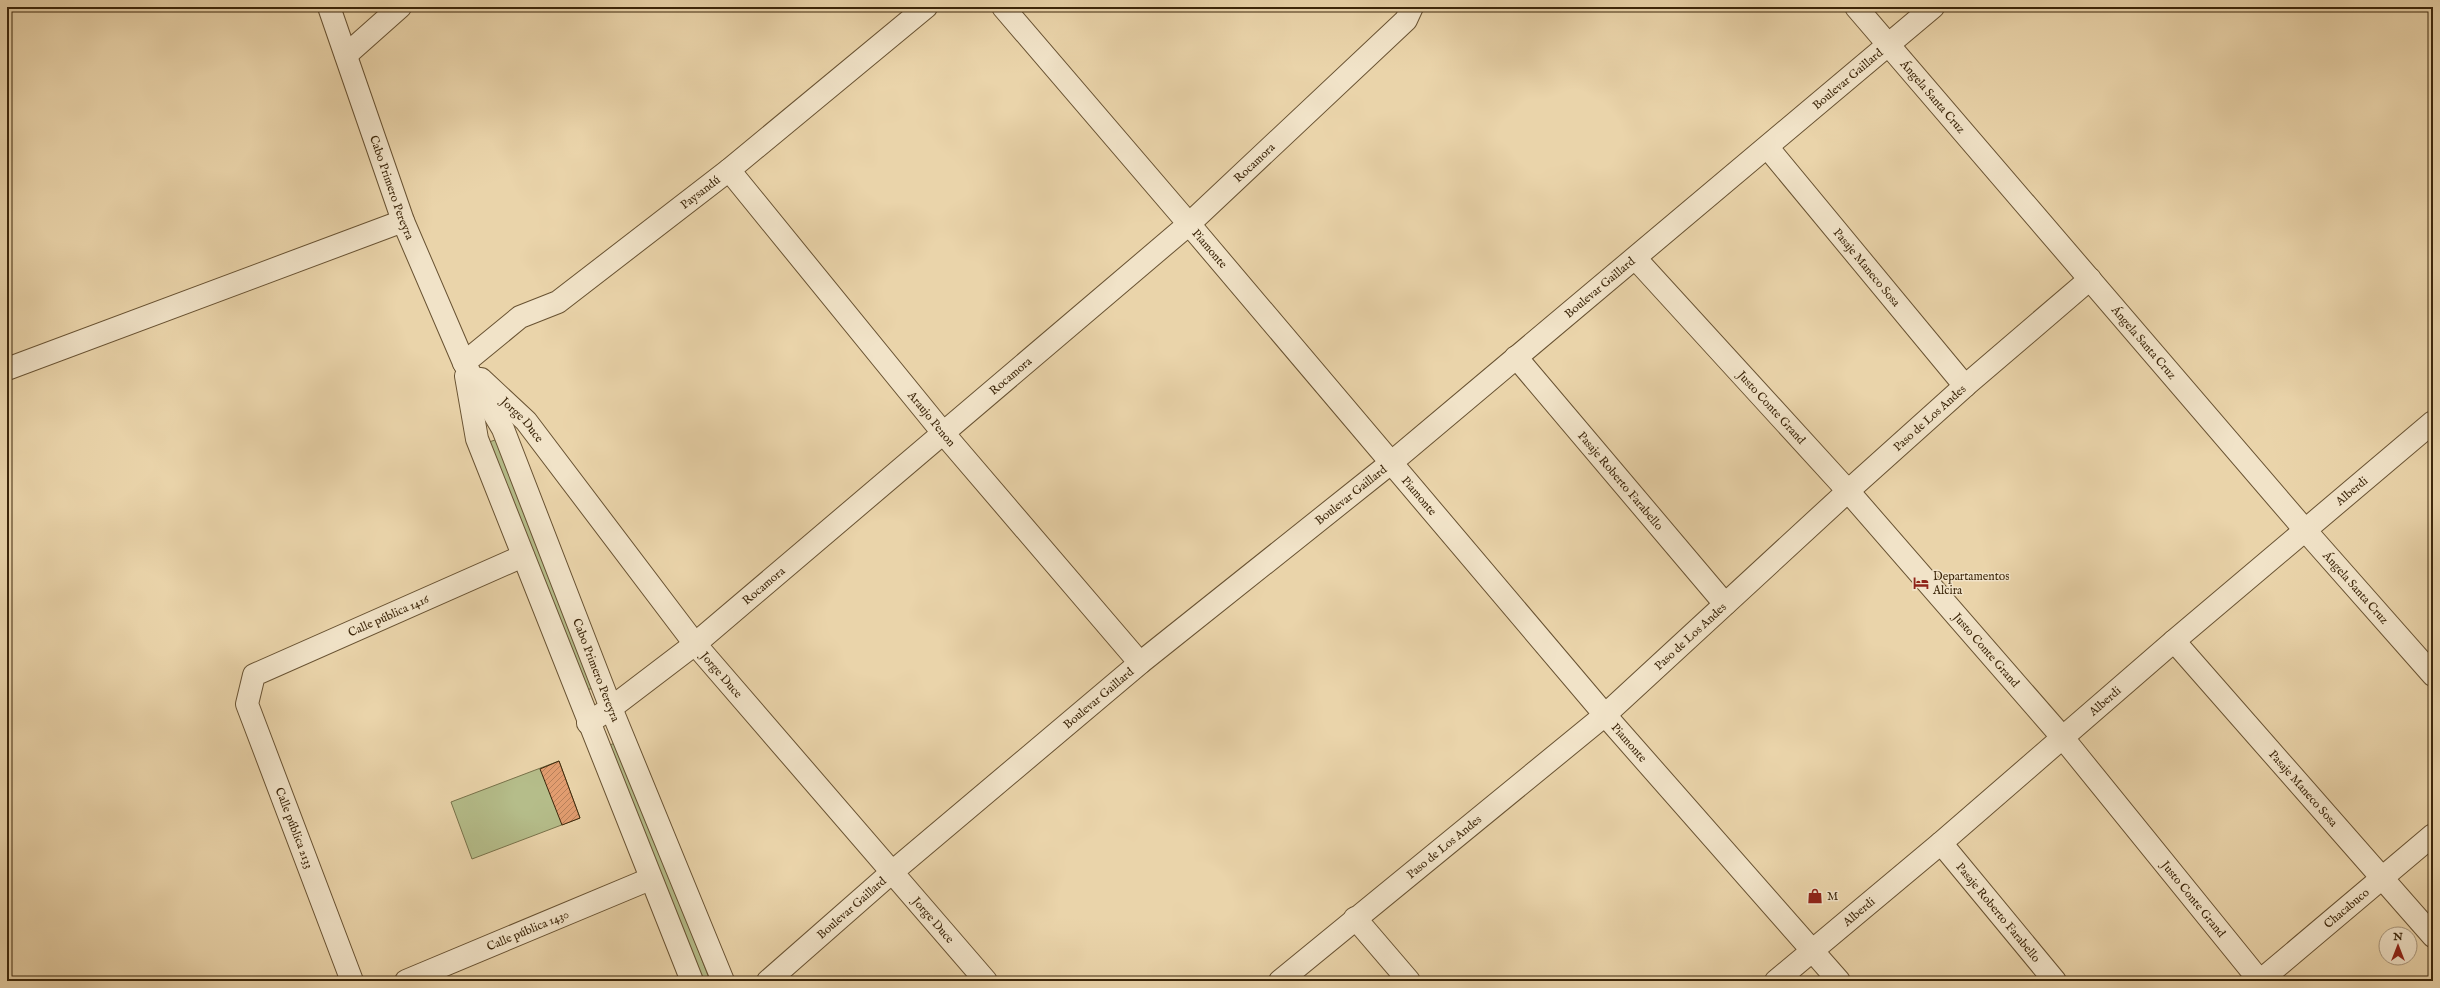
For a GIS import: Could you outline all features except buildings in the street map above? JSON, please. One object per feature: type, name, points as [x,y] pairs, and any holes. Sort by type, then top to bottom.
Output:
[{"type":"street","name":"Cabo Primero Pereyra","points":[[329,7],[403,221],[464,363],[502,429],[611,708],[723,981]]},
{"type":"street","points":[[346,55],[400,7]]},
{"type":"street","name":"Paysandú","points":[[464,363],[520,317],[558,302],[729,170],[926,7]]},
{"type":"street","name":"Piamonte","points":[[1003,7],[1392,462],[1605,715],[1839,981]]},
{"type":"street","name":"Rocamora","points":[[588,722],[611,708],[695,644],[944,434],[1189,224],[1406,20],[1412,7]]},
{"type":"street","name":"Ángela Santa Cruz","points":[[1856,7],[2305,530],[2433,675]]},
{"type":"street","name":"Boulevar Gaillard","points":[[768,981],[891,873],[1140,663],[1392,462],[1890,46],[1933,7]]},
{"type":"street","name":"Pasaje Maneco Sosa","points":[[1768,148],[1965,386]]},
{"type":"street","name":"Araujo Penon","points":[[729,170],[944,434],[1140,663]]},
{"type":"street","points":[[7,369],[403,221]]},
{"type":"street","name":"Justo Conte Grand","points":[[1636,259],[1848,490],[2063,738],[2260,981]]},
{"type":"street","name":"Paso de Los Andes","points":[[1280,981],[1355,918],[1605,715],[1848,490],[1965,386],[2090,279]]},
{"type":"street","name":"Pasaje Roberto Farabello","points":[[1516,357],[1725,604]]},
{"type":"street","name":"Cabo Primero Pereyra","points":[[464,363],[477,439],[650,879],[692,981]]},
{"type":"street","name":"Jorge Duce","points":[[464,363],[526,421],[695,644],[891,873],[986,981]]},
{"type":"street","name":"Alberdi","points":[[1776,981],[1941,843],[2174,641],[2433,422]]},
{"type":"street","name":"Calle pública 1416","points":[[254,675],[523,556]]},
{"type":"street","name":"Pasaje Maneco Sosa","points":[[2174,641],[2433,936]]},
{"type":"street","name":"Calle pública 2133","points":[[254,675],[247,704],[352,981]]},
{"type":"street","name":"Chacabuco","points":[[2260,981],[2433,835]]},
{"type":"street","name":"Pasaje Roberto Farabello","points":[[1941,843],[2055,981]]},
{"type":"street","name":"Calle pública 1430","points":[[406,981],[650,879]]},
{"type":"street","points":[[1355,918],[1409,981]]},
{"type":"green space","points":[[498,439],[593,688],[584,691],[489,442]]},
{"type":"green space","points":[[619,741],[710,981],[701,981],[610,745]]},
{"type":"green space","points":[[559,761],[580,818],[472,859],[451,802]]},
{"type":"place","name":"Departamentos Alcira","points":[[1921,583]]},
{"type":"place","name":"M","points":[[1815,896]]}]
